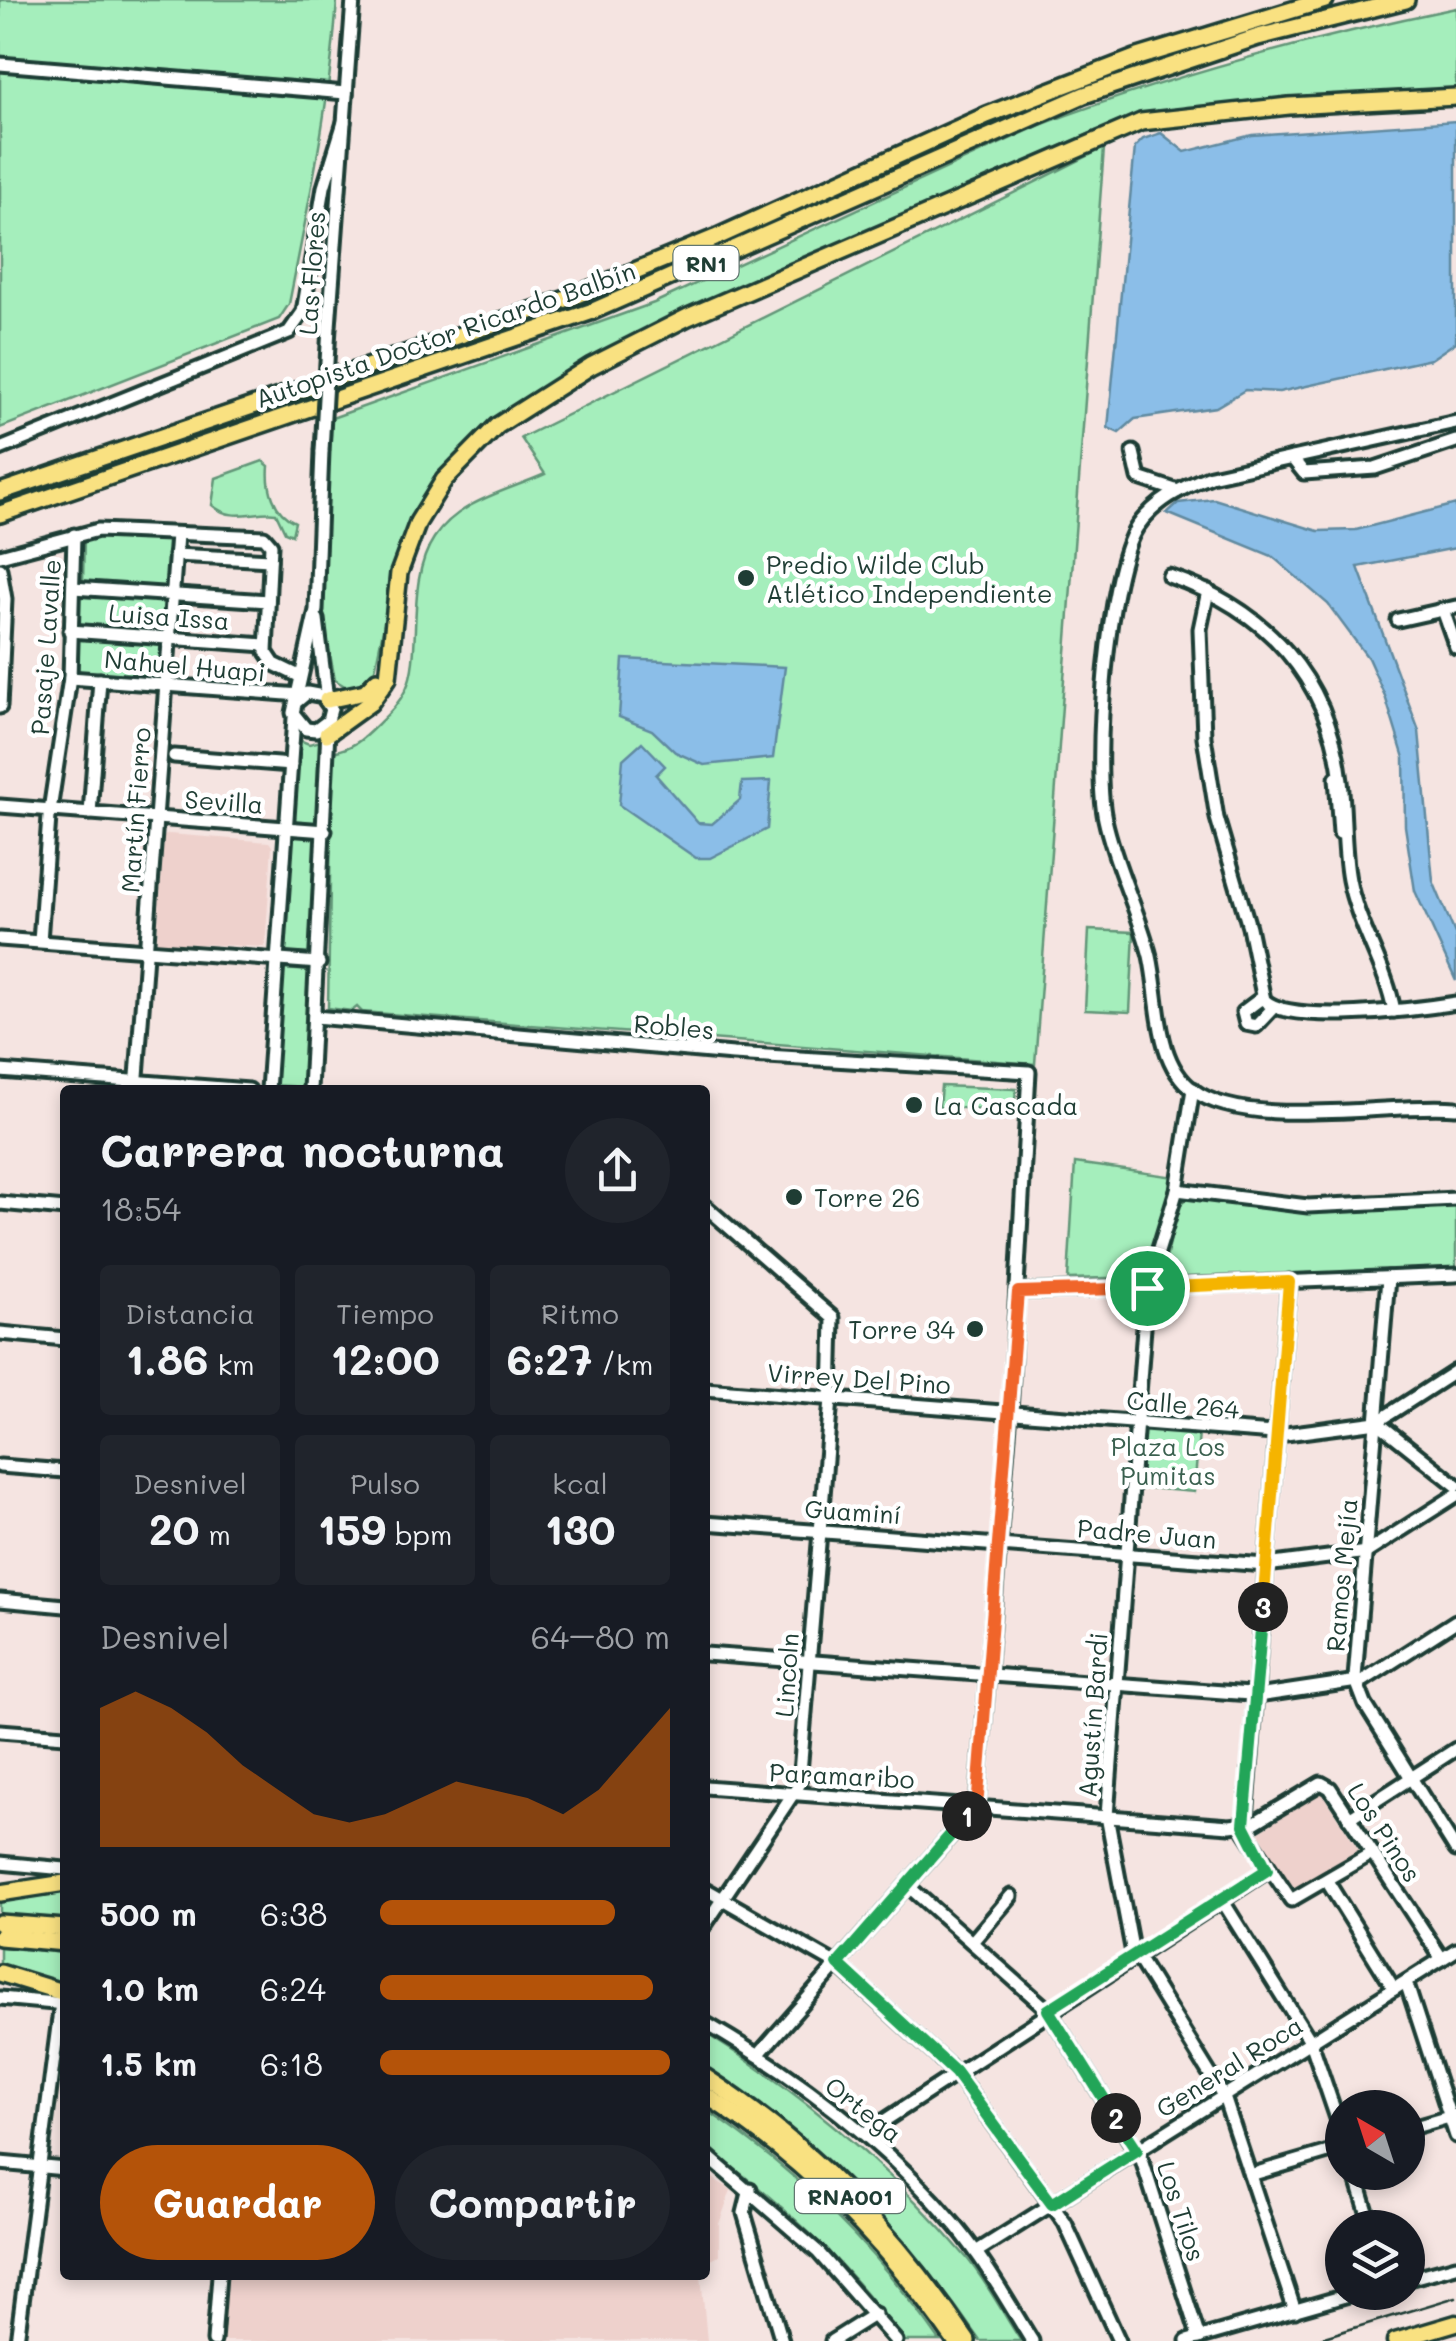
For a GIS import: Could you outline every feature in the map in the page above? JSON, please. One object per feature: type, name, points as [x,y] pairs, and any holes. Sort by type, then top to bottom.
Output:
[{"type":"highway","name":"Autopista Doctor Ricardo Balbín","points":[[0,492],[569,298],[699,245],[987,114],[1153,52],[1325,0]]},
{"type":"highway","name":"Autopista Doctor Ricardo Balbín","points":[[0,514],[593,312],[1084,95],[1258,37],[1406,0]]},
{"type":"highway","points":[[327,700],[362,693],[375,684],[384,665],[400,573],[412,536],[428,502],[463,456],[519,411],[644,338],[1141,122],[1289,106],[1456,97]]},
{"type":"highway","points":[[328,728],[370,703],[386,684],[391,668],[393,616]]},
{"type":"highway","points":[[0,1894],[60,1884]]},
{"type":"highway","points":[[0,1923],[60,1928]]},
{"type":"highway","points":[[0,1938],[60,1943]]},
{"type":"highway","points":[[0,1973],[60,1998]]},
{"type":"highway","name":"RNA001","points":[[710,2080],[758,2114],[864,2210],[920,2273],[968,2341]]},
{"type":"highway","name":"RNA001","points":[[710,2099],[782,2152],[843,2207],[897,2264],[955,2341]]},
{"type":"main road","points":[[1396,2341],[1456,2323]]},
{"type":"street","name":"Las Flores","points":[[327,700],[316,610],[328,327],[352,0]]},
{"type":"street","points":[[0,64],[346,93]]},
{"type":"street","points":[[0,450],[289,332],[303,312],[324,188],[344,122]]},
{"type":"street","points":[[1456,422],[1211,476],[1178,490],[1139,524],[1122,560],[1102,768],[1105,820],[1148,950],[1168,1056],[1192,1090],[1221,1102],[1256,1108],[1340,1113],[1456,1108]]},
{"type":"street","points":[[1292,458],[1304,473],[1350,472],[1456,440]]},
{"type":"street","points":[[1133,452],[1139,478],[1178,490]]},
{"type":"street","points":[[0,556],[98,530],[264,537],[271,545],[265,645],[270,660],[299,676]]},
{"type":"street","name":"Martín Fierro","points":[[136,1085],[177,534]]},
{"type":"street","name":"Pasaje Lavalle","points":[[40,941],[50,810],[70,678],[74,535]]},
{"type":"street","points":[[175,555],[270,560]]},
{"type":"street","points":[[0,569],[5,599],[0,707]]},
{"type":"street","points":[[1170,576],[1208,590],[1252,616],[1302,668],[1326,713],[1338,759],[1335,812],[1354,899],[1394,1011]]},
{"type":"street","points":[[73,588],[268,602]]},
{"type":"street","points":[[1208,590],[1201,607],[1200,677],[1209,770],[1262,996],[1273,1008],[1336,1014],[1456,1003]]},
{"type":"street","points":[[1398,620],[1450,608],[1456,647]]},
{"type":"street","name":"Las Flores","points":[[298,698],[299,676],[316,610]]},
{"type":"street","name":"Luisa Issa","points":[[70,631],[265,645]]},
{"type":"street","name":"Nahuel Huapi","points":[[70,678],[298,698]]},
{"type":"street","points":[[90,813],[100,680]]},
{"type":"street","points":[[268,1085],[294,718],[298,698],[313,692],[327,700],[328,728],[310,1085]]},
{"type":"street","points":[[294,718],[311,730],[328,728]]},
{"type":"street","points":[[174,756],[291,764]]},
{"type":"street","name":"Sevilla","points":[[0,806],[325,830]]},
{"type":"street","points":[[0,939],[319,963]]},
{"type":"street","points":[[1262,996],[1243,1012],[1246,1024],[1256,1026],[1273,1008]]},
{"type":"street","name":"Robles","points":[[315,1017],[734,1054],[1029,1072],[1018,1292]]},
{"type":"street","points":[[0,1070],[128,1085]]},
{"type":"street","name":"Agustín Bardi","points":[[1192,1090],[1177,1190],[1147,1288],[1108,1816],[1136,1955],[1224,2096],[1295,2311]]},
{"type":"street","points":[[1424,1108],[1456,1100]]},
{"type":"street","points":[[1177,1190],[1308,1206],[1456,1200]]},
{"type":"street","points":[[0,1203],[60,1208]]},
{"type":"street","name":"Lincoln","points":[[710,1210],[830,1312],[831,1399],[796,1794],[710,1918]]},
{"type":"street","points":[[758,2055],[976,1805],[1018,1292],[1456,1275]]},
{"type":"street","name":"Ramos Mejía","points":[[1388,1278],[1356,1682],[1456,1850]]},
{"type":"street","points":[[1289,1282],[1244,1825],[1285,1898],[1299,1899],[1372,1853]]},
{"type":"street","points":[[0,1334],[60,1339]]},
{"type":"street","name":"Calle 264","points":[[1010,1412],[1276,1434],[1377,1422],[1456,1371]]},
{"type":"street","name":"Virrey Del Pino","points":[[710,1389],[1010,1412]]},
{"type":"street","points":[[1377,1422],[1456,1485]]},
{"type":"street","points":[[0,1466],[60,1471]]},
{"type":"street","name":"Padre Juan","points":[[998,1544],[1266,1565],[1367,1552],[1456,1495]]},
{"type":"street","name":"Guaminí","points":[[710,1523],[998,1544]]},
{"type":"street","points":[[0,1600],[60,1606]]},
{"type":"street","points":[[710,1654],[1255,1695],[1356,1682],[1456,1621]]},
{"type":"street","points":[[0,1731],[60,1736]]},
{"type":"street","points":[[1349,1818],[1456,1749]]},
{"type":"street","name":"Los Pinos","points":[[1244,1825],[1321,1783],[1330,1788],[1442,1959]]},
{"type":"street","name":"Paramaribo","points":[[710,1787],[1244,1825]]},
{"type":"street","points":[[0,1863],[60,1869]]},
{"type":"street","points":[[864,2134],[1267,1870]]},
{"type":"street","points":[[1327,1882],[1394,1990]]},
{"type":"street","name":"Los Tilos","points":[[908,1886],[1048,2010],[1137,2150],[1193,2339]]},
{"type":"street","points":[[710,1892],[838,1964],[955,2072],[1052,2204],[1119,2341]]},
{"type":"street","points":[[972,1942],[1012,1896]]},
{"type":"street","points":[[1222,1900],[1311,2042],[1327,2090]]},
{"type":"street","name":"General Roca","points":[[976,2252],[1456,1950]]},
{"type":"street","points":[[1406,1982],[1453,2116],[1456,2136]]},
{"type":"street","points":[[0,1998],[60,2000]]},
{"type":"street","points":[[16,2341],[60,2027]]},
{"type":"street","name":"Ortega","points":[[710,2027],[758,2055],[864,2134],[925,2192],[976,2252],[1032,2341]]},
{"type":"street","points":[[1425,2124],[1453,2116]]},
{"type":"street","points":[[1250,2175],[1325,2153]]},
{"type":"street","points":[[710,2158],[818,2252],[896,2341]]},
{"type":"street","points":[[0,2163],[60,2168]]},
{"type":"street","points":[[750,2189],[744,2214],[782,2341]]},
{"type":"street","points":[[1425,2274],[1456,2266]]},
{"type":"street","points":[[214,2341],[219,2280]]},
{"type":"street","points":[[1193,2339],[1325,2302]]},
{"type":"street","points":[[832,2341],[875,2314]]},
{"type":"shaded area","points":[[164,836],[269,842],[272,846],[265,947],[157,942]]},
{"type":"shaded area","points":[[1321,1792],[1359,1851],[1292,1895],[1254,1835]]},
{"type":"shaded area","points":[[710,2176],[731,2190],[719,2224],[719,2255],[710,2260]]},
{"type":"shaded area","points":[[219,2280],[701,2280],[707,2341],[213,2341]]},
{"type":"green space","points":[[0,0],[337,0],[311,191],[289,304],[279,319],[0,428]]},
{"type":"green space","points":[[1456,8],[1456,90],[1187,107],[1098,130],[696,307],[563,376],[482,430],[433,486],[398,556],[373,679],[369,685],[348,688],[335,680],[320,603],[332,418],[654,303],[1040,125],[1246,58]]},
{"type":"green space","name":"Predio Wilde Club Atlético Independiente","points":[[1104,148],[1035,1064],[362,1012],[357,1007],[352,1011],[328,1008],[332,752],[352,746],[367,735],[393,709],[406,689],[411,674],[420,575],[434,538],[444,525],[470,506],[545,474],[521,438]]},
{"type":"green space","points":[[263,461],[269,466],[269,482],[277,506],[295,522],[292,535],[285,532],[276,513],[235,515],[212,505],[216,478]]},
{"type":"green space","points":[[84,535],[171,536],[167,587],[83,584]]},
{"type":"green space","points":[[77,593],[166,600],[164,632],[75,626]]},
{"type":"green space","points":[[76,636],[162,641],[163,676],[73,671]]},
{"type":"green space","points":[[297,739],[309,744],[321,741],[321,823],[291,822]]},
{"type":"green space","points":[[291,835],[322,837],[315,957],[284,956]]},
{"type":"green space","points":[[1089,930],[1134,932],[1130,1012],[1085,1010]]},
{"type":"green space","points":[[282,969],[313,971],[305,1085],[275,1085]]},
{"type":"green space","points":[[941,1086],[1016,1089],[1014,1110],[939,1107]]},
{"type":"green space","points":[[1075,1163],[1175,1177],[1145,1277],[1068,1279]]},
{"type":"green space","points":[[1189,1197],[1296,1211],[1456,1202],[1456,1268],[1161,1280],[1179,1204]]},
{"type":"green space","name":"Plaza Los Pumitas","points":[[1141,1428],[1199,1433],[1194,1492],[1136,1487]]},
{"type":"green space","points":[[60,1892],[60,1923],[0,1918],[0,1898]]},
{"type":"green space","points":[[0,1947],[60,1953],[60,1986],[0,1968]]},
{"type":"green space","points":[[710,2036],[811,2107],[908,2194],[974,2267],[1021,2341],[980,2341],[921,2263],[856,2191],[745,2095],[710,2070]]},
{"type":"green space","points":[[710,2113],[772,2158],[833,2214],[889,2275],[940,2341],[903,2341],[837,2261],[760,2189],[710,2151]]},
{"type":"water","points":[[1456,121],[1456,342],[1431,359],[1279,392],[1245,390],[1216,407],[1135,419],[1119,433],[1108,428],[1135,147],[1143,139],[1161,133],[1185,152],[1252,135]]},
{"type":"water","points":[[1214,499],[1318,531],[1356,530],[1456,504],[1456,548],[1358,567],[1419,731],[1433,881],[1456,936],[1456,981],[1415,891],[1405,826],[1404,758],[1385,696],[1368,658],[1328,604],[1272,556],[1167,513],[1178,503]]},
{"type":"water","points":[[623,659],[785,667],[773,758],[704,765],[675,752],[652,730],[619,717]]},
{"type":"water","points":[[642,742],[665,766],[656,775],[698,823],[712,824],[740,800],[742,782],[771,781],[767,829],[710,858],[696,858],[619,805],[623,759]]},
{"type":"railway","points":[[1311,2341],[1456,2297]]},
{"type":"place","name":"Predio Wilde Club Atlético Independiente","points":[[746,578]]},
{"type":"place","name":"La Cascada","points":[[914,1105]]},
{"type":"place","name":"Torre 26","points":[[794,1197]]},
{"type":"place","name":"Torre 34","points":[[975,1329]]},
{"type":"route","points":[[1289,1282],[1244,1825],[1246,1837],[1267,1870],[1048,2010],[1137,2150],[1052,2204],[955,2072],[838,1964],[976,1805],[1018,1292],[1147,1288],[1289,1282]]}]
